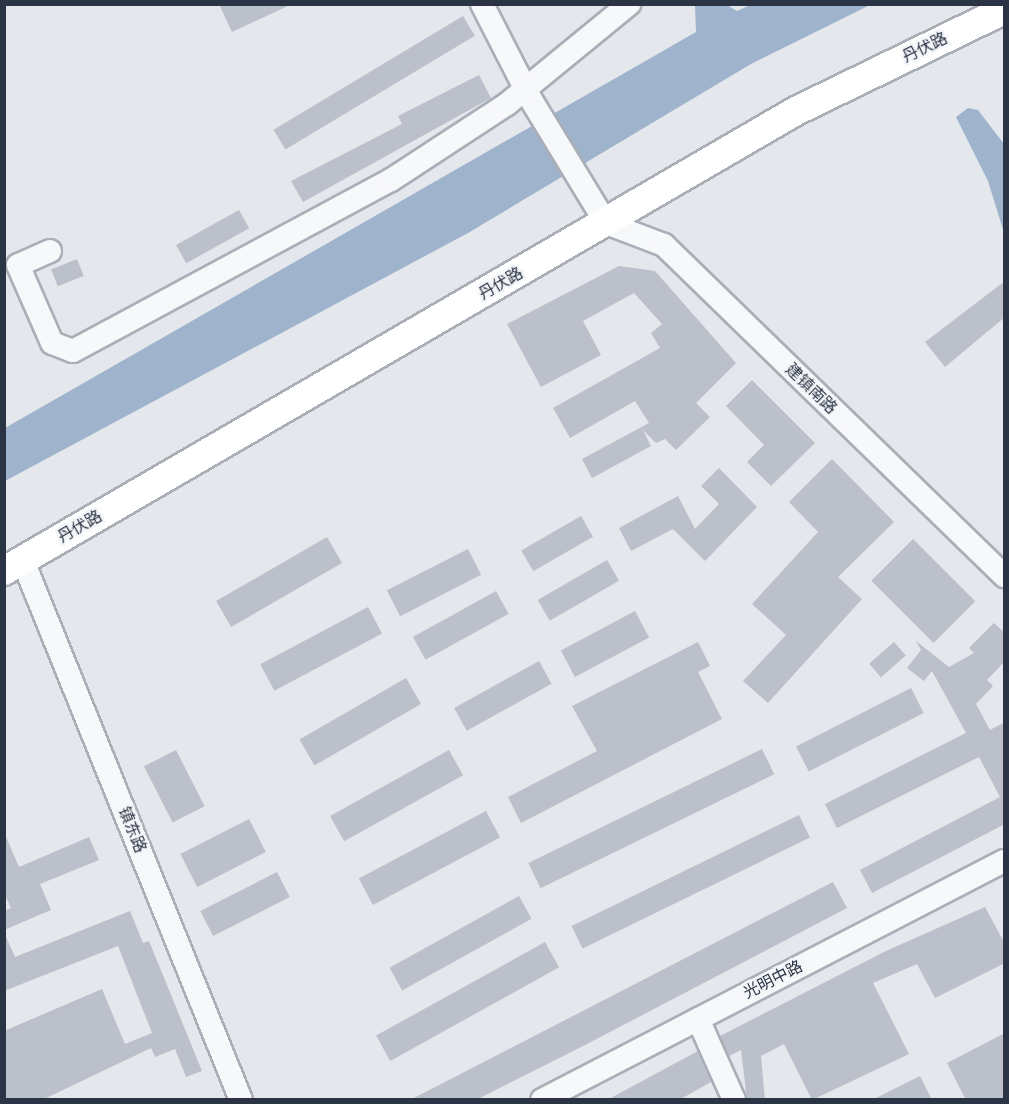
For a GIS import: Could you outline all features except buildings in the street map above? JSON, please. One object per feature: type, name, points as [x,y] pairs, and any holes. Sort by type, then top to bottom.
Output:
[{"type":"main road","name":"丹伏路","points":[[14,566],[796,111],[1005,10]]},
{"type":"street","points":[[482,4],[529,96],[606,223]]},
{"type":"street","points":[[50,251],[18,265],[52,343],[73,351],[392,180],[529,96],[629,4]]},
{"type":"street","name":"建镇南路","points":[[606,223],[664,245],[1005,576]]},
{"type":"street","name":"镇东路","points":[[14,566],[241,1100]]},
{"type":"street","name":"光明中路","points":[[542,1100],[1005,861]]},
{"type":"street","points":[[698,1019],[734,1100]]},
{"type":"water","points":[[695,5],[727,5],[737,11],[750,5],[870,5],[751,64],[468,233],[5,481],[5,428],[696,32]]},
{"type":"water","points":[[968,108],[978,110],[1004,144],[1004,233],[988,181],[956,117]]}]
